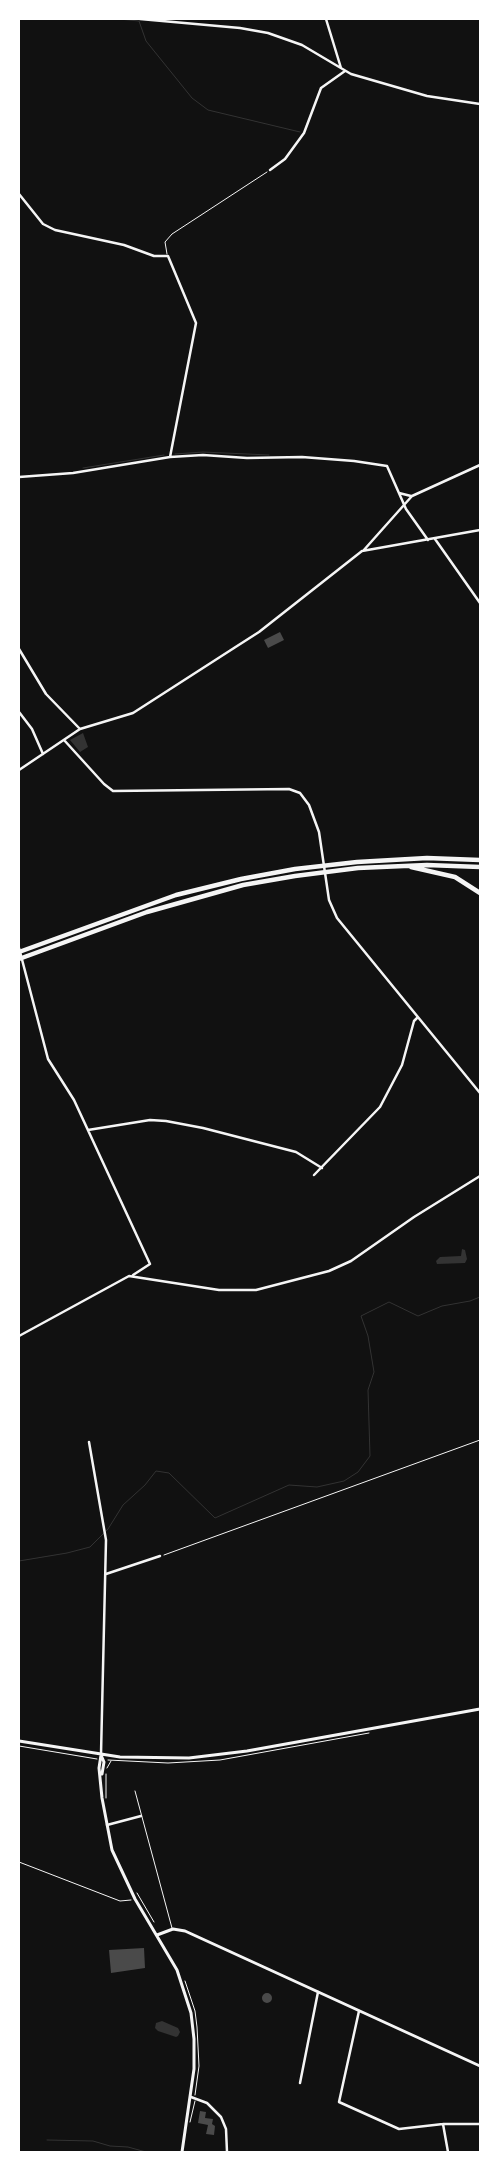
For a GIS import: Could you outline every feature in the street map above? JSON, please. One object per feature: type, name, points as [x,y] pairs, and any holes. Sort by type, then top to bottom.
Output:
[{"type":"highway","points":[[19,952],[176,895],[250,877],[357,862],[427,858],[480,860]]},
{"type":"highway","points":[[407,866],[455,877],[480,893]]},
{"type":"highway","points":[[19,959],[118,922],[210,893],[315,873],[407,866],[480,867]]},
{"type":"street","points":[[140,19],[240,28],[268,33],[302,45],[345,71],[427,96],[480,104]]},
{"type":"street","points":[[326,19],[341,68]]},
{"type":"street","points":[[270,170],[285,159],[304,133],[321,88],[345,71]]},
{"type":"street","points":[[19,194],[43,224],[55,230],[124,245],[154,256],[168,256],[196,323],[170,457]]},
{"type":"street","points":[[19,477],[73,473],[170,457],[203,455],[247,458],[302,457],[371,463],[387,466],[404,504],[428,540]]},
{"type":"street","points":[[19,770],[80,729],[133,713],[259,632],[362,551],[412,496],[480,466]]},
{"type":"street","points":[[399,493],[412,496]]},
{"type":"street","points":[[362,551],[480,530]]},
{"type":"street","points":[[435,539],[480,603]]},
{"type":"street","points":[[19,649],[46,694],[80,729]]},
{"type":"street","points":[[19,712],[32,729],[43,754]]},
{"type":"street","points":[[64,740],[113,791],[294,789],[300,793],[309,805],[319,832],[329,900],[337,918],[480,1093]]},
{"type":"street","points":[[19,948],[48,1059],[74,1100],[150,1264],[132,1276]]},
{"type":"street","points":[[314,1175],[380,1107],[402,1065],[414,1021],[418,1018]]},
{"type":"street","points":[[88,1130],[150,1120],[203,1128],[296,1152],[322,1168]]},
{"type":"street","points":[[19,1336],[124,1277],[132,1276],[192,1287],[240,1290],[256,1290],[304,1279],[351,1262],[414,1217],[480,1176]]},
{"type":"street","points":[[89,1442],[105,1535],[106,1574],[101,1777],[106,1825],[119,1868],[177,1970],[191,2013],[195,2050],[193,2098],[182,2152]]},
{"type":"street","points":[[106,1574],[160,1556]]},
{"type":"street","points":[[19,1741],[101,1755],[158,1759],[201,1757],[480,1709]]},
{"type":"street","points":[[106,1825],[141,1816]]},
{"type":"street","points":[[157,1935],[173,1929],[203,1939],[480,2066]]},
{"type":"street","points":[[300,2083],[318,1991]]},
{"type":"street","points":[[359,2010],[339,2102],[399,2129],[443,2124],[480,2124]]},
{"type":"street","points":[[193,2098],[207,2103],[221,2117],[226,2129],[227,2152]]},
{"type":"street","points":[[443,2124],[448,2152]]},
{"type":"lane","points":[[135,1791],[173,1929]]},
{"type":"path","points":[[168,256],[165,251],[165,242],[172,234],[270,170]]},
{"type":"path","points":[[160,1556],[480,1440]]},
{"type":"path","points":[[19,1746],[70,1756],[111,1761],[106,1774],[106,1801]]},
{"type":"path","points":[[19,1862],[120,1901],[135,1899]]},
{"type":"path","points":[[135,1890],[155,1925]]},
{"type":"path","points":[[183,1976],[195,2011],[199,2066],[190,2125]]},
{"type":"shaded area","points":[[83,733],[88,747],[80,752],[70,740]]},
{"type":"shaded area","points":[[462,1249],[465,1250],[467,1259],[465,1263],[437,1264],[436,1261],[440,1257],[461,1256]]},
{"type":"shaded area","points":[[162,2021],[178,2028],[180,2032],[178,2036],[158,2031],[155,2028],[156,2023]]},
{"type":"building","points":[[280,632],[284,640],[268,648],[264,640]]},
{"type":"building","points":[[144,1948],[145,1968],[111,1973],[109,1950]]},
{"type":"building","points":[[265,1993],[269,1993],[272,1998],[271,2002],[265,2003],[262,2000],[262,1996]]},
{"type":"building","points":[[200,2111],[206,2112],[205,2118],[213,2119],[212,2124],[215,2126],[214,2135],[206,2134],[208,2125],[198,2123]]},
{"type":"waterway","points":[[119,19],[139,21],[146,41],[192,98],[208,110],[300,132]]},
{"type":"waterway","points":[[175,454],[203,452],[269,455]]},
{"type":"waterway","points":[[83,468],[164,455]]},
{"type":"waterway","points":[[19,1561],[90,1547],[108,1529],[123,1505],[145,1485],[156,1471],[169,1473],[215,1518],[289,1485],[317,1487],[344,1481],[358,1472],[370,1456],[368,1390],[374,1372],[368,1336],[361,1316],[389,1302],[418,1316],[442,1306],[470,1301],[480,1297]]},
{"type":"waterway","points":[[47,2140],[93,2141],[146,2152]]}]
